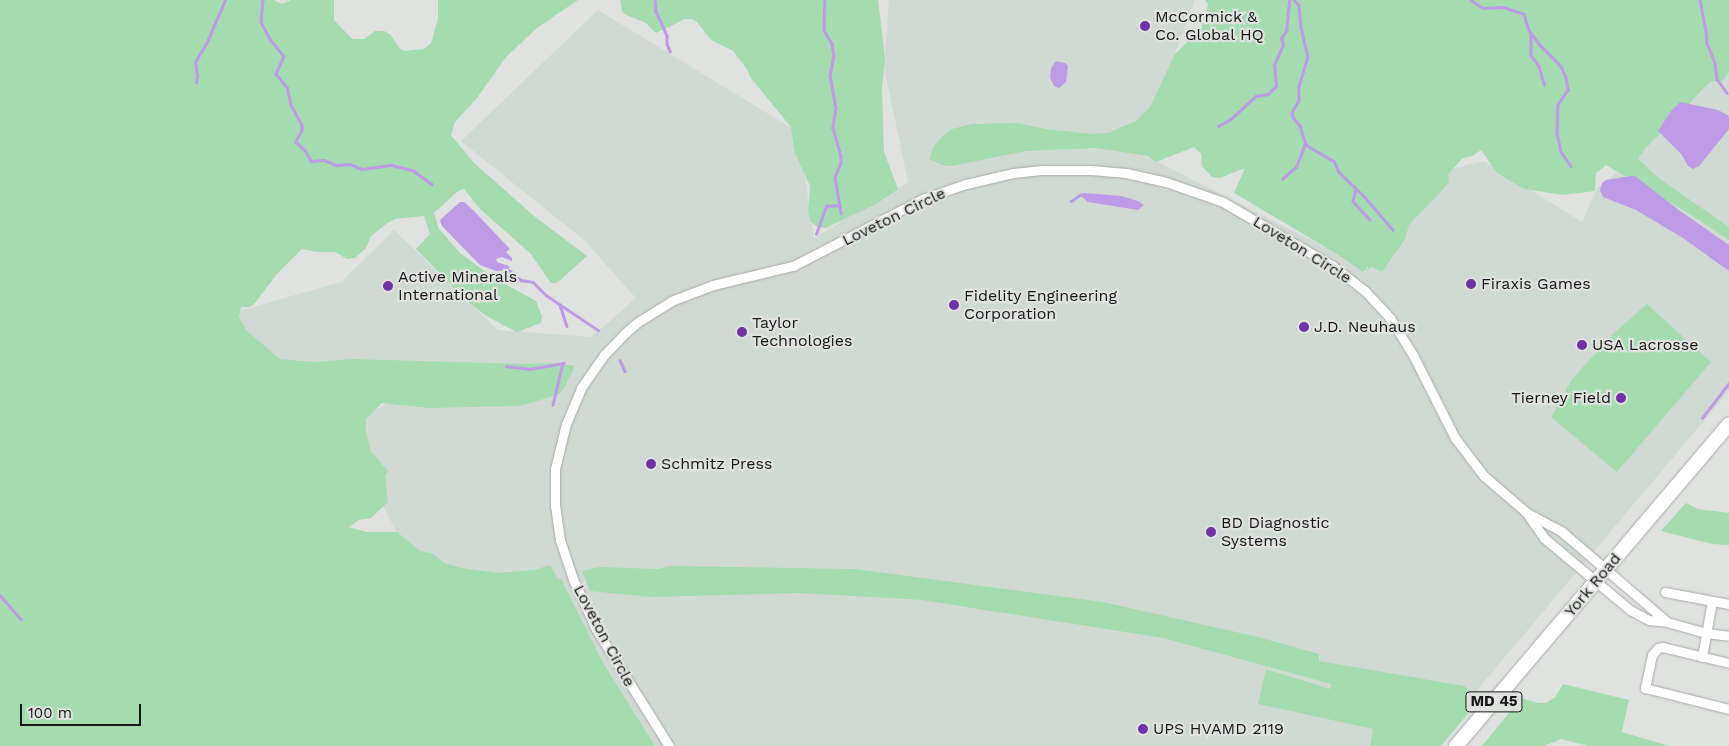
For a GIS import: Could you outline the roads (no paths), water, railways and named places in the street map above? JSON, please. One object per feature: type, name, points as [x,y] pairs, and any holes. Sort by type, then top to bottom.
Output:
[{"type":"main road","name":"York Road","points":[[1456,746],[1729,424]]},
{"type":"street","name":"Loveton Circle","points":[[669,746],[596,629],[573,579],[560,540],[555,506],[556,469],[566,424],[581,388],[597,364],[617,340],[638,322],[671,301],[713,285],[805,262],[925,198],[981,180],[1028,171],[1076,169],[1126,173],[1158,180],[1222,202],[1326,262],[1355,282],[1383,309],[1409,348],[1461,447],[1484,476],[1527,513],[1561,531],[1667,622]]},
{"type":"street","name":"Loveton Circle","points":[[1527,513],[1544,538],[1630,610],[1648,620],[1667,622],[1729,636]]},
{"type":"street","points":[[1665,592],[1729,604]]},
{"type":"street","points":[[1702,657],[1712,601]]},
{"type":"street","points":[[1729,663],[1664,647],[1658,648],[1652,655],[1644,688],[1729,710]]},
{"type":"waterway","points":[[196,83],[195,62],[206,44],[225,0]]},
{"type":"waterway","points":[[263,0],[261,22],[270,39],[284,56],[276,74],[287,87],[291,105],[302,125],[302,130],[296,142],[305,150],[311,161],[324,160],[336,165],[350,164],[362,169],[392,165],[414,171],[432,184]]},
{"type":"waterway","points":[[655,0],[656,11],[667,36],[667,44],[670,51]]},
{"type":"waterway","points":[[825,0],[824,30],[832,44],[834,56],[830,75],[836,108],[833,128],[841,156],[841,163],[835,178],[841,213]]},
{"type":"waterway","points":[[1218,126],[1231,119],[1256,96],[1268,94],[1276,86],[1274,65],[1283,45],[1281,38],[1286,31],[1289,0]]},
{"type":"waterway","points":[[1294,0],[1299,5],[1301,27],[1308,57],[1299,86],[1299,100],[1292,113],[1293,117],[1300,126],[1306,145],[1334,161],[1339,172],[1365,197],[1393,230]]},
{"type":"waterway","points":[[1471,0],[1483,8],[1503,7],[1524,14],[1529,30],[1540,45],[1561,66],[1566,77],[1568,90],[1558,105],[1557,133],[1561,152],[1571,166]]},
{"type":"waterway","points":[[1700,0],[1707,43],[1715,63],[1717,79],[1727,93]]},
{"type":"waterway","points":[[1531,33],[1531,55],[1539,66],[1544,84]]},
{"type":"waterway","points":[[1282,179],[1296,167],[1305,143]]},
{"type":"waterway","points":[[1356,189],[1353,201],[1370,220]]},
{"type":"waterway","points":[[1071,201],[1080,195]]},
{"type":"waterway","points":[[816,234],[826,206],[840,205]]},
{"type":"waterway","points":[[509,270],[521,280],[533,282],[546,295],[598,330]]},
{"type":"waterway","points":[[560,305],[567,326]]},
{"type":"waterway","points":[[620,360],[625,371]]},
{"type":"waterway","points":[[506,366],[530,369],[563,363],[553,405]]},
{"type":"waterway","points":[[1702,418],[1729,383]]},
{"type":"waterway","points":[[0,595],[21,619]]},
{"type":"place","name":"McCormick & Co. Global HQ","points":[[1145,26]]},
{"type":"place","name":"Firaxis Games","points":[[1471,284]]},
{"type":"place","name":"Active Minerals International","points":[[388,286]]},
{"type":"place","name":"Fidelity Engineering Corporation","points":[[954,305]]},
{"type":"place","name":"J.D. Neuhaus","points":[[1304,327]]},
{"type":"place","name":"Taylor Technologies","points":[[742,332]]},
{"type":"place","name":"USA Lacrosse","points":[[1582,345]]},
{"type":"place","name":"Tierney Field","points":[[1621,398]]},
{"type":"place","name":"Schmitz Press","points":[[651,464]]},
{"type":"place","name":"BD Diagnostic Systems","points":[[1211,532]]},
{"type":"place","name":"UPS HVAMD 2119","points":[[1143,729]]}]
